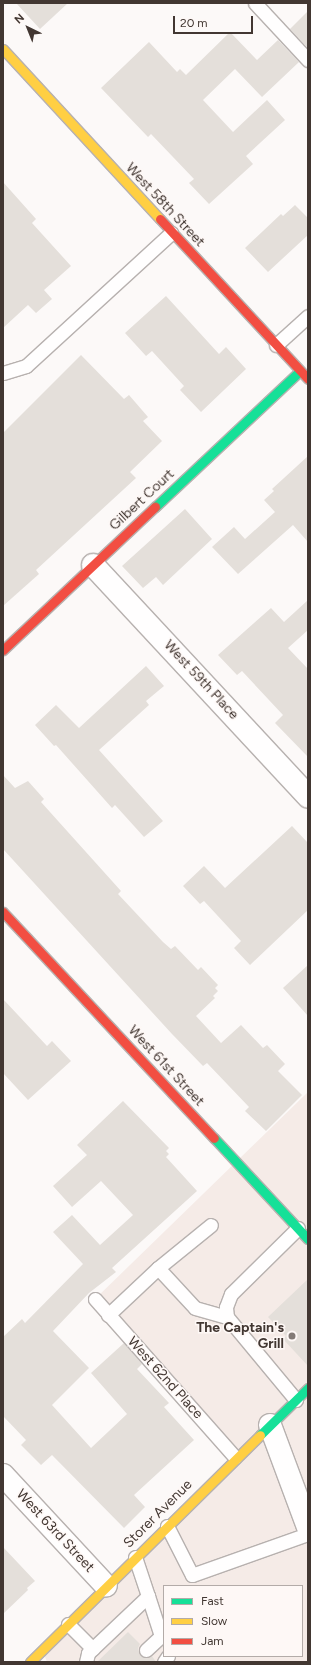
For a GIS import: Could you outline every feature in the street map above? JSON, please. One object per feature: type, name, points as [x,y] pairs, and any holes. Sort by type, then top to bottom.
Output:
[{"type":"street","name":"West 58th Street","points":[[6,57],[308,379]]},
{"type":"street","name":"Gilbert Court","points":[[3,650],[300,371]]},
{"type":"street","name":"West 59th Place","points":[[93,565],[308,796]]},
{"type":"street","name":"West 61st Street","points":[[3,912],[308,1239]]},
{"type":"street","name":"Storer Avenue","points":[[40,1658],[68,1624],[235,1457],[308,1388]]},
{"type":"street","points":[[270,1425],[308,1527]]},
{"type":"street","name":"West 63rd Street","points":[[3,1475],[106,1586]]},
{"type":"lane","points":[[255,3],[308,60]]},
{"type":"lane","points":[[3,373],[26,366],[171,233]]},
{"type":"lane","points":[[276,345],[308,316]]},
{"type":"lane","points":[[108,1315],[158,1268],[211,1225]]},
{"type":"lane","points":[[296,1400],[227,1317],[226,1306],[231,1294],[298,1228]]},
{"type":"lane","points":[[158,1268],[195,1308],[227,1317]]},
{"type":"lane","name":"West 62nd Place","points":[[95,1299],[235,1457]]},
{"type":"lane","points":[[167,1526],[192,1575],[308,1534]]},
{"type":"lane","points":[[135,1557],[163,1640],[146,1650]]},
{"type":"lane","points":[[86,1662],[93,1649],[148,1596]]},
{"type":"lane","points":[[68,1624],[93,1649]]},
{"type":"shaded area","points":[[308,1092],[308,1662],[47,1662],[42,1649],[235,1457],[95,1299]]},
{"type":"building","points":[[16,3],[68,3],[40,29]]},
{"type":"building","points":[[308,11],[308,48],[290,29]]},
{"type":"building","points":[[230,32],[257,60],[278,40],[299,62],[262,97],[235,69],[203,100],[233,132],[267,100],[285,120],[246,156],[253,164],[209,204],[189,183],[194,179],[151,134],[148,137],[101,88],[149,42],[177,72],[180,69],[186,75]]},
{"type":"building","points":[[3,182],[36,219],[32,223],[71,266],[44,290],[52,299],[36,313],[28,305],[3,328]]},
{"type":"building","points":[[295,205],[308,218],[308,235],[268,272],[245,248],[281,214],[283,216]]},
{"type":"building","points":[[166,296],[219,354],[226,347],[246,369],[201,412],[180,390],[184,386],[152,351],[146,356],[125,333]]},
{"type":"building","points":[[81,355],[124,399],[129,395],[148,417],[143,421],[162,441],[130,472],[136,478],[36,570],[39,574],[3,606],[3,433]]},
{"type":"building","points":[[308,456],[308,542],[293,525],[238,574],[212,547],[234,527],[245,539],[275,512],[264,500],[274,491],[272,489]]},
{"type":"building","points":[[185,509],[212,539],[163,585],[156,577],[143,588],[122,566]]},
{"type":"building","points":[[308,600],[308,630],[288,648],[308,669],[308,757],[275,723],[283,715],[242,671],[237,675],[218,655],[271,608],[284,622]]},
{"type":"building","points":[[146,666],[164,686],[146,701],[149,705],[99,750],[163,821],[144,837],[115,805],[112,808],[56,745],[54,746],[35,725],[56,705],[79,728]]},
{"type":"building","points":[[3,775],[15,788],[28,781],[44,799],[41,802],[121,891],[118,894],[163,942],[171,949],[175,946],[198,970],[201,967],[218,985],[215,988],[218,991],[213,996],[215,998],[196,1016],[221,1043],[241,1025],[263,1048],[267,1045],[285,1064],[278,1071],[302,1095],[266,1131],[245,1111],[249,1107],[207,1063],[203,1066],[172,1034],[3,849]]},
{"type":"building","points":[[292,826],[308,843],[308,910],[250,965],[234,948],[241,941],[204,901],[200,904],[183,886],[204,866],[225,888]]},
{"type":"building","points":[[308,965],[308,1016],[283,988]]},
{"type":"building","points":[[3,999],[47,1046],[52,1041],[71,1061],[28,1100],[3,1073]]},
{"type":"building","points":[[123,1101],[169,1148],[166,1151],[169,1154],[166,1157],[197,1191],[112,1268],[116,1272],[89,1293],[53,1331],[89,1368],[52,1405],[91,1448],[127,1414],[91,1373],[124,1343],[142,1364],[137,1369],[169,1403],[164,1407],[194,1440],[134,1495],[145,1507],[124,1528],[52,1455],[41,1465],[21,1445],[26,1440],[3,1416],[3,1337],[22,1319],[25,1323],[83,1264],[53,1232],[72,1215],[100,1245],[133,1215],[101,1181],[72,1207],[53,1186],[87,1155],[77,1145]]},
{"type":"building","points":[[308,1279],[308,1366],[283,1339],[286,1336],[268,1317]]},
{"type":"building","points":[[3,1547],[35,1581],[27,1588],[28,1590],[3,1614]]},
{"type":"building","points":[[128,1632],[140,1644],[138,1648],[140,1655],[144,1658],[152,1656],[156,1662],[97,1662]]},
{"type":"traffic: fast","points":[[155,507],[300,371]]},
{"type":"traffic: fast","points":[[214,1138],[308,1239]]},
{"type":"traffic: fast","points":[[260,1435],[308,1388]]},
{"type":"traffic: slow","points":[[3,49],[160,219]]},
{"type":"traffic: slow","points":[[30,1662],[260,1435]]},
{"type":"traffic: jam","points":[[160,219],[308,379]]},
{"type":"traffic: jam","points":[[3,650],[155,507]]},
{"type":"traffic: jam","points":[[3,912],[214,1138]]},
{"type":"place","name":"The Captain's Grill","points":[[292,1336]]}]
